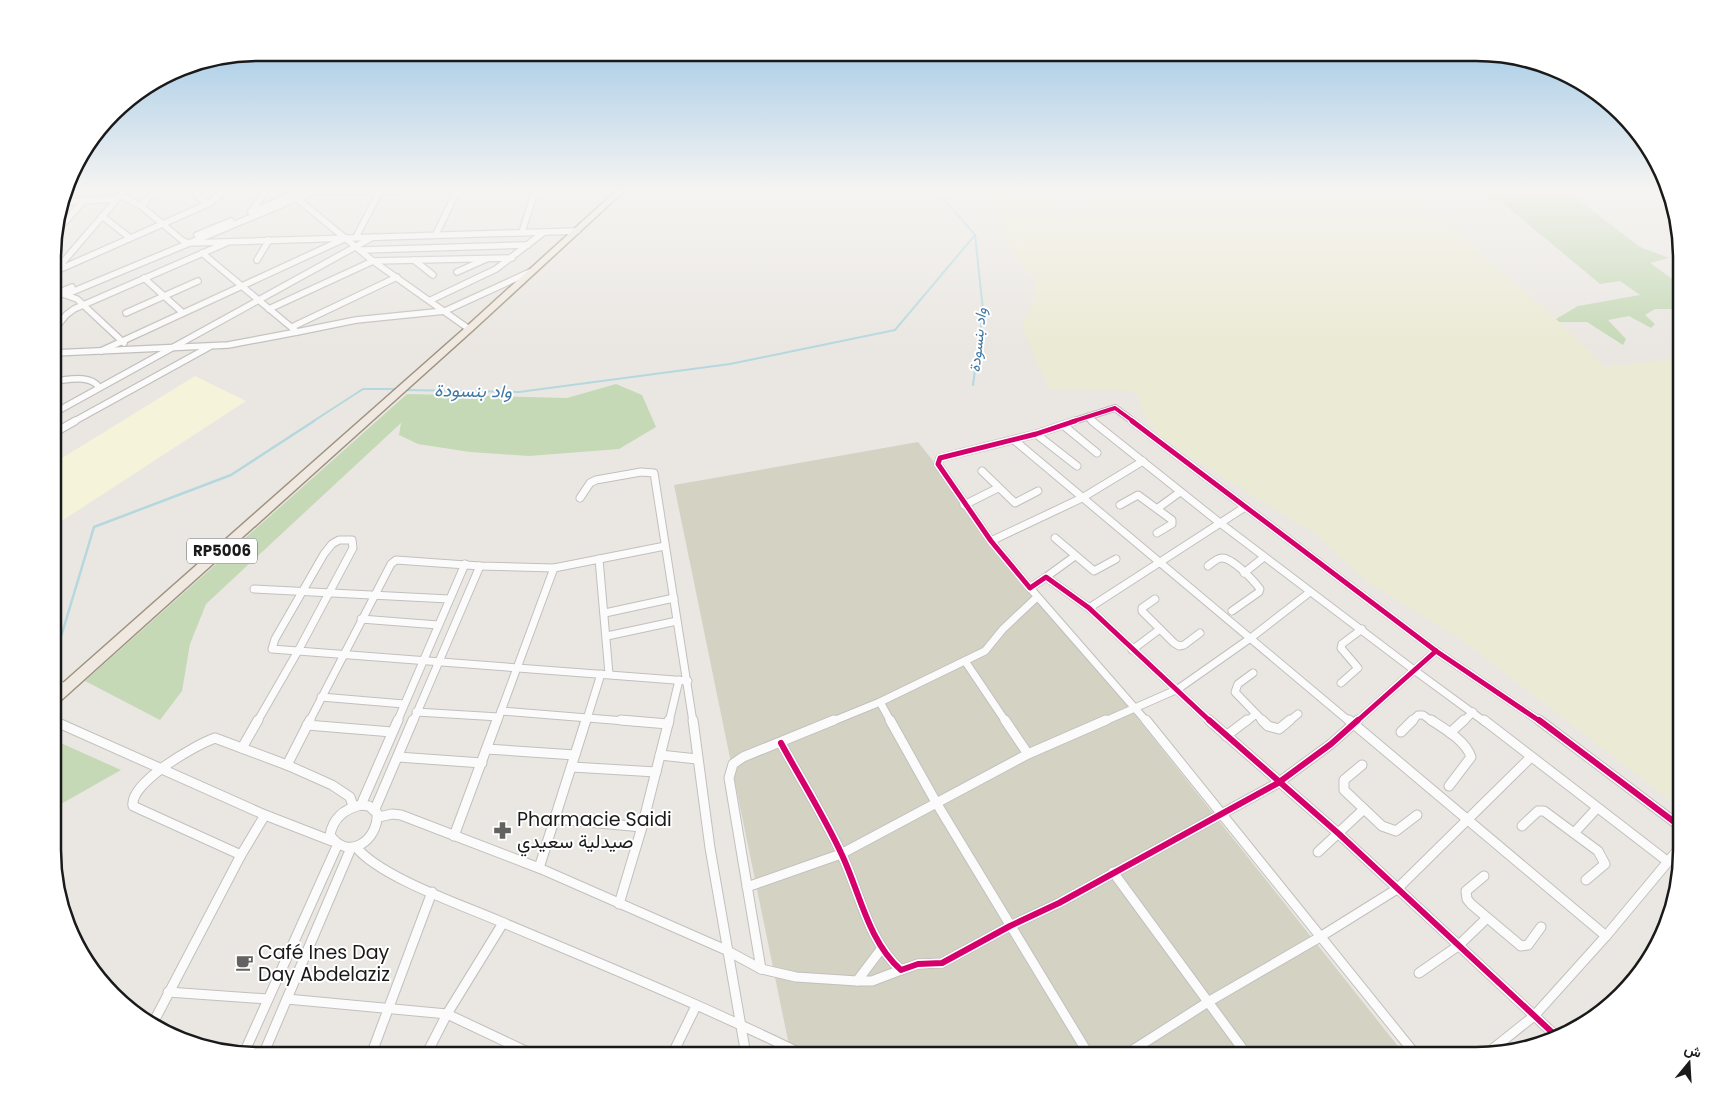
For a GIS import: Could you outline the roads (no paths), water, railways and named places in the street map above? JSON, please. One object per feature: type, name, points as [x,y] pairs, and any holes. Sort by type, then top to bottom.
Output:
[{"type":"main road","name":"RP5006","points":[[61,694],[565,243]]},
{"type":"street","points":[[61,265],[80,243]]},
{"type":"street","points":[[61,267],[119,243]]},
{"type":"street","points":[[61,290],[184,243]]},
{"type":"street","points":[[67,294],[184,243]]},
{"type":"street","points":[[61,321],[67,314],[84,305],[227,243]]},
{"type":"street","points":[[257,260],[267,243]]},
{"type":"street","points":[[101,352],[335,243]]},
{"type":"street","points":[[352,243],[373,261],[431,300],[469,329]]},
{"type":"street","points":[[61,409],[258,301],[360,248],[366,243]]},
{"type":"street","points":[[455,258],[462,243]]},
{"type":"street","points":[[431,300],[486,275],[531,243]]},
{"type":"street","points":[[360,248],[528,245]]},
{"type":"street","points":[[202,253],[297,332]]},
{"type":"street","points":[[269,309],[373,261],[488,257],[512,258]]},
{"type":"street","points":[[457,272],[488,257]]},
{"type":"street","points":[[414,260],[433,275]]},
{"type":"street","points":[[61,353],[246,343],[356,320],[445,311],[533,271]]},
{"type":"street","points":[[292,327],[397,277]]},
{"type":"street","points":[[144,278],[183,314]]},
{"type":"street","points":[[126,313],[198,281]]},
{"type":"street","points":[[61,293],[67,294],[84,305],[147,363]]},
{"type":"street","points":[[61,429],[210,346]]},
{"type":"street","points":[[61,381],[91,380],[96,382],[99,387]]},
{"type":"street","points":[[1409,1047],[1223,813],[1136,708],[1037,597],[991,541],[964,505],[940,468],[938,464],[941,458],[1036,434],[1115,408],[1436,651],[1535,717],[1673,821]]},
{"type":"street","points":[[1087,417],[1264,557],[1473,712],[1667,861]]},
{"type":"street","points":[[1063,425],[1097,454]]},
{"type":"street","points":[[1036,434],[1077,466]]},
{"type":"street","points":[[1014,440],[1160,563],[1252,637],[1352,724],[1606,936]]},
{"type":"street","points":[[991,541],[1082,498],[1143,461]]},
{"type":"street","points":[[982,470],[1015,503],[1038,491]]},
{"type":"street","points":[[580,498],[590,483],[596,480],[641,472],[653,472],[674,598],[684,681],[698,759],[726,950],[745,1047]]},
{"type":"street","points":[[964,505],[998,488]]},
{"type":"street","points":[[1158,508],[1180,492]]},
{"type":"street","points":[[1120,505],[1138,495],[1158,508],[1172,520],[1172,524],[1157,533]]},
{"type":"street","points":[[1089,608],[1245,507]]},
{"type":"street","points":[[1055,538],[1094,571],[1116,559]]},
{"type":"street","points":[[242,748],[298,651],[353,548],[352,540],[340,539],[332,543],[271,648],[274,650],[298,651],[343,654],[684,681]]},
{"type":"street","points":[[287,765],[373,595],[391,564],[398,559],[480,566],[554,568],[665,546]]},
{"type":"street","points":[[1030,588],[1075,556]]},
{"type":"street","points":[[1244,573],[1264,557]]},
{"type":"street","points":[[1208,566],[1223,558],[1258,586],[1259,592],[1232,612]]},
{"type":"street","points":[[539,868],[587,718],[605,674],[607,636],[600,559]]},
{"type":"street","points":[[335,843],[330,836],[334,821],[339,815],[357,805],[392,732],[466,564]]},
{"type":"street","points":[[267,1047],[353,847],[363,843],[375,831],[377,813],[398,757],[480,566]]},
{"type":"street","points":[[454,836],[554,568]]},
{"type":"street","points":[[1046,577],[1089,608],[1132,650],[1178,689],[1226,736],[1339,834],[1551,1032]]},
{"type":"street","points":[[254,589],[449,599]]},
{"type":"street","points":[[747,887],[841,854],[1028,754],[1178,689],[1252,637],[1310,592]]},
{"type":"street","points":[[761,969],[730,772],[734,764],[740,758],[880,702],[990,648],[1003,629],[1037,597]]},
{"type":"street","points":[[605,613],[674,598]]},
{"type":"street","points":[[1154,598],[1142,608],[1142,611],[1180,646],[1200,633]]},
{"type":"street","points":[[361,619],[438,625]]},
{"type":"street","points":[[607,636],[677,621]]},
{"type":"street","points":[[1132,650],[1160,629]]},
{"type":"street","points":[[1342,683],[1358,668],[1341,648],[1342,644],[1362,629]]},
{"type":"street","points":[[242,855],[133,806],[132,800],[136,792],[191,749],[212,738],[287,765],[339,788],[357,805],[377,813],[401,815],[539,868],[726,950],[761,969],[796,977],[872,981],[918,964],[942,963],[1010,926],[1059,903],[1278,783],[1310,761],[1436,651]]},
{"type":"street","points":[[965,661],[1028,754]]},
{"type":"street","points":[[1252,673],[1238,684],[1235,692],[1270,728],[1281,728],[1298,714]]},
{"type":"street","points":[[619,904],[642,827],[668,724],[684,681]]},
{"type":"street","points":[[61,685],[68,689]]},
{"type":"street","points":[[321,698],[404,704]]},
{"type":"street","points":[[880,702],[937,804],[1084,1047]]},
{"type":"street","points":[[416,712],[587,718],[668,724]]},
{"type":"street","points":[[1450,733],[1473,712]]},
{"type":"street","points":[[1226,736],[1256,714]]},
{"type":"street","points":[[1401,732],[1420,714],[1428,717],[1468,748],[1471,756],[1449,786]]},
{"type":"street","points":[[61,724],[265,815],[335,843],[353,847],[375,865],[432,892],[741,1024],[788,1047]]},
{"type":"street","points":[[307,725],[392,732]]},
{"type":"street","points":[[781,743],[841,854],[882,948],[896,967],[901,970]]},
{"type":"street","points":[[487,749],[575,755]]},
{"type":"street","points":[[660,755],[698,759]]},
{"type":"street","points":[[398,757],[482,763]]},
{"type":"street","points":[[1138,1047],[1208,1002],[1320,937],[1397,889],[1466,819],[1532,757]]},
{"type":"street","points":[[1362,765],[1346,778],[1343,786],[1345,792],[1384,828],[1398,830],[1417,815]]},
{"type":"street","points":[[572,767],[656,772]]},
{"type":"street","points":[[1574,833],[1597,808]]},
{"type":"street","points":[[1318,852],[1364,809]]},
{"type":"street","points":[[1522,826],[1540,810],[1548,813],[1601,854],[1604,866],[1586,880]]},
{"type":"street","points":[[155,1017],[265,815]]},
{"type":"street","points":[[556,819],[642,827]]},
{"type":"street","points":[[247,1046],[335,843]]},
{"type":"street","points":[[1498,1045],[1534,1016],[1606,936],[1673,855]]},
{"type":"street","points":[[1113,872],[1241,1047]]},
{"type":"street","points":[[1484,876],[1466,893],[1468,901],[1486,918],[1517,944],[1523,946],[1530,943],[1541,927]]},
{"type":"street","points":[[375,1047],[432,892]]},
{"type":"street","points":[[1420,973],[1458,946],[1486,918]]},
{"type":"street","points":[[430,1047],[447,1014],[503,923]]},
{"type":"street","points":[[857,981],[882,948]]},
{"type":"street","points":[[168,992],[268,999]]},
{"type":"street","points":[[287,999],[447,1014],[517,1047]]},
{"type":"street","points":[[676,1047],[696,1006]]},
{"type":"waterway","name":"واد بنسودة","points":[[404,390],[519,392],[730,364],[895,330],[969,243]]},
{"type":"waterway","name":"واد بنسودة","points":[[973,385],[983,310],[976,243]]},
{"type":"waterway","name":"واد بنسودة","points":[[312,422],[363,389],[398,389]]},
{"type":"waterway","name":"واد بنسودة","points":[[61,637],[94,527],[231,475],[314,421]]},
{"type":"place","name":"Pharmacie Saidi صيدلية سعيدي","points":[[503,830]]},
{"type":"place","name":"Café Ines Day Day Abdelaziz","points":[[244,963]]}]
